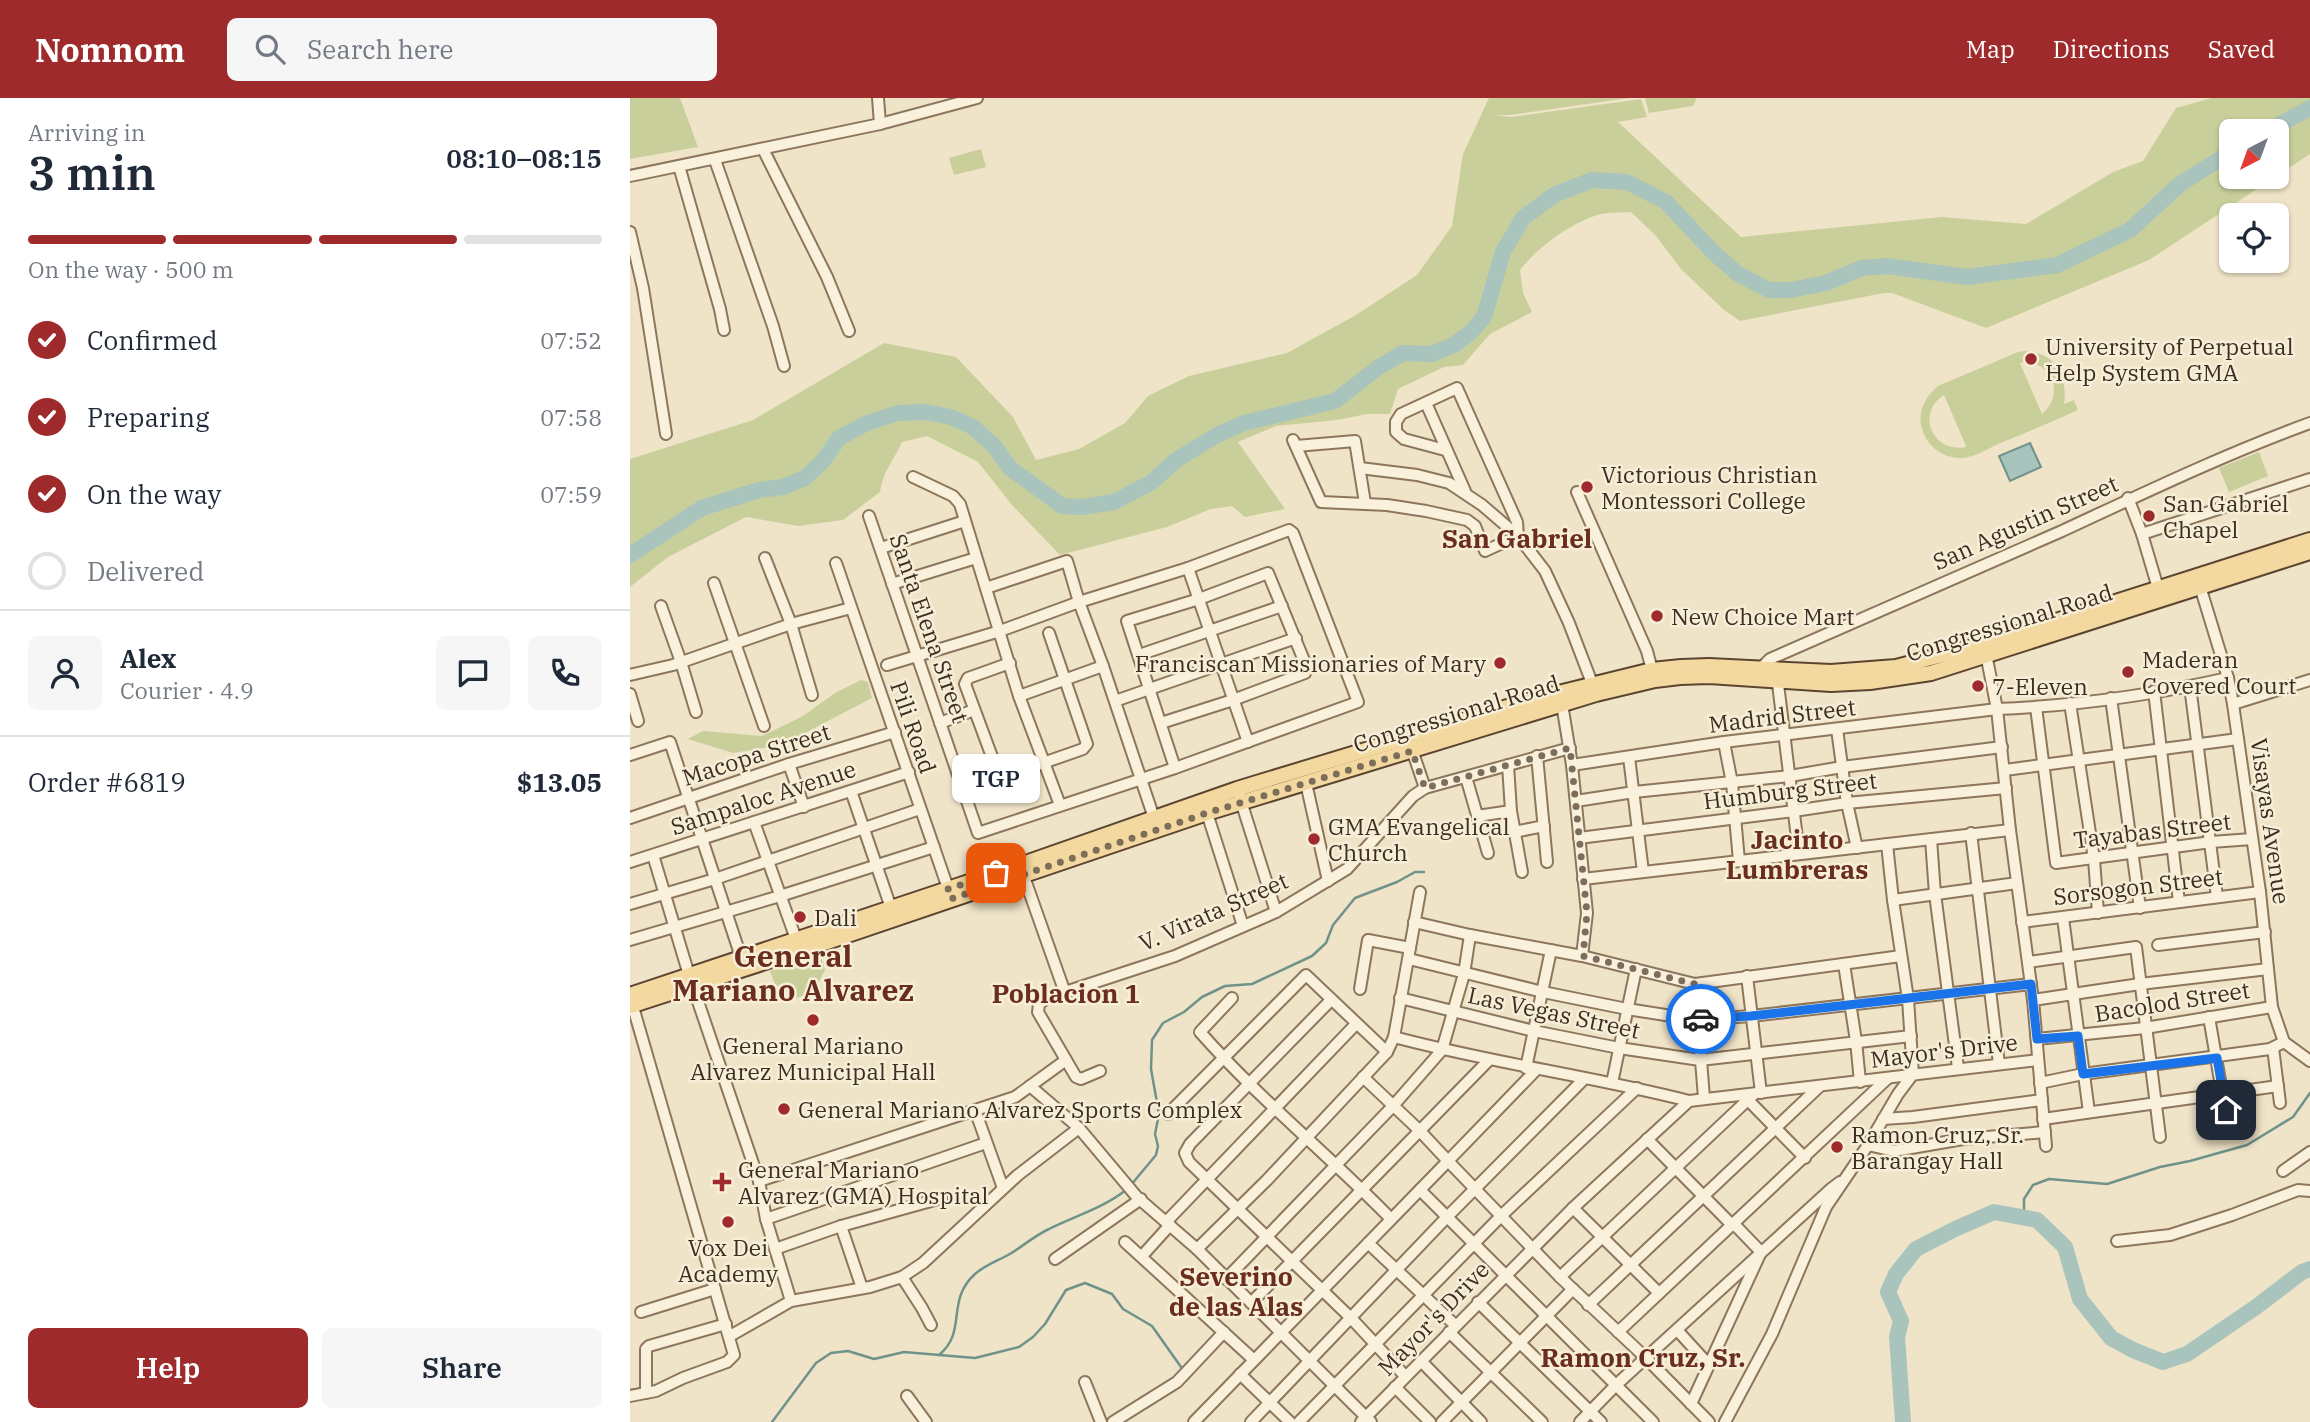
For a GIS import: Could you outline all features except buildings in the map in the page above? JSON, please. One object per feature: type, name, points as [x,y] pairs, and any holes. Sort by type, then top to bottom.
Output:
[{"type":"main road","name":"Congressional Road","points":[[1595,689],[1680,677],[1777,675],[1831,684],[1899,679],[1931,673],[1986,649],[2158,588],[2198,582],[2310,540]]},
{"type":"main road","name":"Congressional Road","points":[[1986,649],[2198,582],[2310,552]]},
{"type":"main road","name":"Congressional Road","points":[[631,1000],[1239,796],[1652,670],[1709,666],[1761,667],[1777,675]]},
{"type":"main road","name":"Congressional Road","points":[[1156,825],[1207,813],[1239,796],[1306,783],[1409,743]]},
{"type":"main road","name":"Congressional Road","points":[[743,963],[796,939],[859,924],[891,908],[950,894]]},
{"type":"street","points":[[878,98],[880,124]]},
{"type":"street","points":[[630,176],[880,124],[977,98]]},
{"type":"street","points":[[763,149],[827,277],[849,331]]},
{"type":"street","points":[[715,160],[773,326],[784,366]]},
{"type":"street","points":[[679,166],[724,330]]},
{"type":"street","points":[[630,232],[635,279],[666,433]]},
{"type":"street","points":[[1446,450],[1404,439],[1396,432],[1398,418],[1457,388],[1517,522],[1518,536]]},
{"type":"street","points":[[1426,403],[1465,491]]},
{"type":"street","name":"San Agustin Street","points":[[1761,667],[1770,659],[2063,530],[2128,498],[2310,423]]},
{"type":"street","points":[[1365,503],[1355,441],[1295,443],[1321,502],[1365,503],[1426,510],[1466,520],[1475,526],[1485,551],[1518,536]]},
{"type":"street","points":[[1360,468],[1450,482],[1465,491],[1518,536],[1545,571],[1570,623],[1595,689]]},
{"type":"street","points":[[887,665],[1000,631],[1291,531],[1358,699],[1357,705],[1060,805],[1019,696],[1010,663],[1000,631],[976,558],[960,504],[953,496],[913,477]]},
{"type":"street","points":[[2142,534],[2310,480]]},
{"type":"street","points":[[1577,492],[1647,651],[1652,670]]},
{"type":"street","points":[[2128,498],[2158,588]]},
{"type":"street","name":"Santa Elena Street","points":[[869,516],[978,833],[1060,805]]},
{"type":"street","points":[[881,548],[965,521]]},
{"type":"street","points":[[765,558],[791,624],[812,695]]},
{"type":"street","points":[[892,584],[976,558]]},
{"type":"street","points":[[986,589],[1066,560],[1156,825]]},
{"type":"street","name":"Pili Road","points":[[836,563],[950,894]]},
{"type":"street","points":[[1188,568],[1248,742]]},
{"type":"street","points":[[1161,723],[1305,673],[1306,663],[1269,575],[1266,573],[1199,599],[1127,621],[1175,768]]},
{"type":"street","name":"Visayas Avenue","points":[[2198,582],[2228,678],[2260,892],[2272,1007],[2284,1042]]},
{"type":"street","points":[[714,583],[764,726]]},
{"type":"street","points":[[661,606],[695,712]]},
{"type":"street","points":[[1139,655],[1282,606]]},
{"type":"street","points":[[630,675],[681,662],[791,624],[851,608]]},
{"type":"street","points":[[1010,663],[966,679],[965,684],[999,775],[1003,777],[1083,748],[1087,744],[1049,633]]},
{"type":"street","points":[[1115,701],[1296,638]]},
{"type":"street","name":"Mayor's Drive","points":[[1394,1038],[1689,1101],[1754,1096],[1958,1068],[2038,1060],[2005,770],[1986,649]]},
{"type":"street","points":[[1019,696],[1103,666]]},
{"type":"street","points":[[1777,675],[1799,854]]},
{"type":"street","name":"Madrid Street","points":[[1572,765],[1724,742],[2111,698],[2228,678]]},
{"type":"street","points":[[2233,705],[2310,680]]},
{"type":"street","points":[[2190,686],[2217,897]]},
{"type":"street","points":[[2154,691],[2179,902]]},
{"type":"street","points":[[630,694],[638,721]]},
{"type":"street","points":[[1561,698],[1570,748],[1587,913],[1583,956]]},
{"type":"street","points":[[2111,698],[2140,908]]},
{"type":"street","points":[[2070,703],[2094,859],[2098,913]]},
{"type":"street","points":[[2036,707],[2043,764]]},
{"type":"street","points":[[940,723],[974,710]]},
{"type":"street","points":[[1837,729],[1847,803],[1857,848]]},
{"type":"street","name":"Macopa Street","points":[[630,818],[789,764],[895,732]]},
{"type":"street","points":[[2005,770],[2238,738]]},
{"type":"street","points":[[630,755],[670,742],[743,963]]},
{"type":"street","points":[[1724,742],[1732,783],[1739,861]]},
{"type":"street","points":[[1409,743],[1425,788],[1570,748]]},
{"type":"street","points":[[1576,801],[1634,792],[1790,776],[2002,747]]},
{"type":"street","points":[[1537,756],[1547,862]]},
{"type":"street","points":[[1629,757],[1643,872]]},
{"type":"street","points":[[789,764],[804,807]]},
{"type":"street","name":"Tayabas Street","points":[[2043,764],[2056,863],[2252,839]]},
{"type":"street","points":[[1508,765],[1511,811],[1522,872]]},
{"type":"street","name":"Sampaloc Avenue","points":[[630,862],[909,772]]},
{"type":"street","points":[[1466,776],[1488,853]]},
{"type":"street","points":[[1306,783],[1328,881]]},
{"type":"street","name":"V. Virata Street","points":[[1100,1071],[1078,1079],[1038,1012],[1040,1004],[1046,998],[1175,956],[1276,912],[1347,869],[1413,796],[1425,788]]},
{"type":"street","name":"Humburg Street","points":[[1579,838],[1847,803],[2006,788]]},
{"type":"street","points":[[850,791],[865,827],[891,908]]},
{"type":"street","points":[[1239,796],[1276,912]]},
{"type":"street","points":[[630,904],[715,879],[920,809]]},
{"type":"street","points":[[1477,816],[1511,811]]},
{"type":"street","points":[[1207,813],[1243,926]]},
{"type":"street","points":[[754,822],[796,939]]},
{"type":"street","points":[[1514,832],[1544,826]]},
{"type":"street","points":[[1583,879],[2010,830]]},
{"type":"street","points":[[1971,833],[2000,1064]]},
{"type":"street","points":[[1931,839],[1935,894],[1958,1068]]},
{"type":"street","points":[[1725,1422],[1772,1334],[1826,1207],[1913,1074],[1908,999],[1887,844]]},
{"type":"street","points":[[630,940],[674,929],[934,848]]},
{"type":"street","points":[[653,855],[674,929],[759,1181],[766,1219],[792,1301]]},
{"type":"street","points":[[1022,870],[1064,990]]},
{"type":"street","points":[[1893,900],[2017,883]]},
{"type":"street","points":[[1197,1249],[1387,1052],[1394,1038],[1420,892]]},
{"type":"street","name":"Sorsogon Street","points":[[2022,922],[2260,892]]},
{"type":"street","points":[[2063,918],[2089,1112]]},
{"type":"street","points":[[1414,922],[1583,956],[1695,984],[1901,957]]},
{"type":"street","points":[[2158,945],[2265,932]]},
{"type":"street","points":[[1226,1279],[1393,1106],[1442,1050],[1464,974],[1470,935]]},
{"type":"street","points":[[1360,989],[1368,940],[1464,974],[1627,1009],[1697,1020],[2031,984]]},
{"type":"street","points":[[2028,962],[2136,947],[2160,1137]]},
{"type":"street","points":[[1194,1422],[1448,1161],[1532,1069],[1534,1031],[1551,950]]},
{"type":"street","points":[[1844,964],[1860,1082]]},
{"type":"street","points":[[1612,1083],[1636,969]]},
{"type":"street","points":[[2033,1000],[2268,969]]},
{"type":"street","points":[[1168,1114],[1306,975],[1387,1052]]},
{"type":"street","points":[[1747,976],[1757,1053],[1754,1096],[1775,1128],[1805,1158]]},
{"type":"street","points":[[1695,984],[1704,1098]]},
{"type":"street","points":[[1232,998],[1200,1032],[1247,1084],[1391,1219]]},
{"type":"street","name":"Las Vegas Street","points":[[1400,998],[1534,1031],[1619,1048],[1700,1060],[1910,1036]]},
{"type":"street","points":[[630,1396],[656,1391],[727,1362],[734,1355],[631,1000]]},
{"type":"street","points":[[1330,1000],[1247,1084],[1185,1153],[1189,1162],[1351,1318],[1405,1376]]},
{"type":"street","name":"Bacolod Street","points":[[2037,1039],[2145,1027],[2272,1007]]},
{"type":"street","points":[[2209,1017],[2228,1127]]},
{"type":"street","points":[[1142,1256],[1207,1180],[1356,1024]]},
{"type":"street","points":[[2040,1083],[2083,1074],[2217,1058],[2273,1048],[2284,1042],[2310,1061]]},
{"type":"street","points":[[2273,1048],[2280,1103]]},
{"type":"street","points":[[759,1181],[1015,1097],[1066,1060]]},
{"type":"street","points":[[1251,1303],[1489,1060]]},
{"type":"street","points":[[2038,1060],[2046,1146]]},
{"type":"street","points":[[1363,1077],[1419,1130],[1588,1305],[1646,1358],[1709,1422]]},
{"type":"street","points":[[1618,1332],[1888,1078]]},
{"type":"street","points":[[1251,1422],[1447,1217],[1584,1079]]},
{"type":"street","points":[[1030,1086],[1079,1128],[1139,1198],[1197,1249],[1366,1420]]},
{"type":"street","points":[[1588,1305],[1820,1086]]},
{"type":"street","points":[[2043,1119],[2278,1086]]},
{"type":"street","points":[[1300,1422],[1473,1243],[1637,1088]]},
{"type":"street","points":[[1560,1277],[1754,1096]]},
{"type":"street","points":[[1883,1119],[2042,1100]]},
{"type":"street","name":"Mayor's Drive","points":[[1366,1420],[1478,1301],[1573,1208],[1689,1101]]},
{"type":"street","points":[[975,1110],[1003,1188]]},
{"type":"street","points":[[730,1336],[792,1301],[862,1288],[902,1277],[923,1263],[1003,1188],[1079,1128]]},
{"type":"street","points":[[1868,1146],[1894,1151],[1963,1139],[2045,1132]]},
{"type":"street","points":[[1647,1139],[1761,1252]]},
{"type":"street","points":[[766,1219],[986,1143]]},
{"type":"street","points":[[2283,1171],[2310,1152]]},
{"type":"street","points":[[1580,1422],[1616,1385],[1761,1252],[1835,1185],[1844,1181]]},
{"type":"street","points":[[1420,1190],[1653,1422]]},
{"type":"street","points":[[2117,1241],[2170,1235],[2298,1190],[2310,1191]]},
{"type":"street","points":[[775,1249],[841,1226],[942,1198]]},
{"type":"street","points":[[1055,1259],[1139,1198]]},
{"type":"street","points":[[1573,1208],[1660,1293]]},
{"type":"street","points":[[841,1226],[862,1288]]},
{"type":"street","points":[[1125,1242],[1254,1360]]},
{"type":"street","points":[[1368,1243],[1423,1295],[1490,1372],[1542,1422]]},
{"type":"street","points":[[1691,1404],[1761,1252]]},
{"type":"street","points":[[902,1277],[931,1325]]},
{"type":"street","points":[[641,1312],[715,1289]]},
{"type":"street","points":[[1443,1422],[1573,1289]]},
{"type":"street","points":[[1478,1301],[1601,1422]]},
{"type":"street","points":[[646,1393],[646,1349],[649,1346],[726,1324]]},
{"type":"street","points":[[1677,1329],[1709,1365]]},
{"type":"street","points":[[1113,1422],[1177,1382],[1224,1332]]},
{"type":"street","points":[[1421,1361],[1481,1422]]},
{"type":"street","points":[[1240,1374],[1290,1422]]},
{"type":"street","points":[[1085,1382],[1101,1422]]},
{"type":"street","points":[[1395,1387],[1430,1422]]},
{"type":"street","points":[[907,1396],[926,1422]]},
{"type":"green space","points":[[630,98],[680,98],[698,147],[630,159]]},
{"type":"green space","points":[[1489,98],[1629,98],[1510,115],[1493,115],[1511,117],[1641,99],[1647,117],[1618,122],[1741,237],[1942,217],[2026,224],[2113,172],[2143,161],[2176,108],[2212,98],[2310,98],[2310,154],[2289,168],[2289,119],[2219,119],[2219,189],[2257,189],[2236,203],[2219,203],[2219,214],[2149,260],[1986,328],[1892,293],[1740,321],[1724,310],[1681,269],[1656,236],[1631,212],[1597,215],[1575,224],[1555,237],[1520,270],[1523,293],[1532,312],[1490,334],[1463,365],[1444,367],[1398,389],[1390,414],[1367,414],[1276,426],[1238,442],[1285,509],[1245,517],[1232,506],[1211,509],[1167,527],[1060,555],[1012,505],[978,462],[927,436],[902,442],[886,473],[880,492],[843,520],[798,526],[746,517],[668,557],[630,587],[630,459],[753,420],[884,343],[956,357],[1013,417],[1036,460],[1079,449],[1125,423],[1148,396],[1189,376],[1287,353],[1356,315],[1417,275],[1452,226],[1463,154]]},
{"type":"green space","points":[[1645,98],[1697,98],[1693,106],[1649,113]]},
{"type":"green space","points":[[981,149],[986,167],[954,175],[949,158]]},
{"type":"green space","points":[[2018,352],[2036,353],[2052,361],[2062,375],[2064,404],[2074,400],[2078,410],[1967,457],[1956,458],[1937,451],[1924,435],[1921,423],[1923,405],[1933,390]],"holes":[[[2026,362],[2043,369],[2053,382],[2053,398],[2042,414],[2020,363]],[[1944,395],[1966,446],[1966,447],[1954,448],[1945,444],[1932,430],[1931,412],[1935,403]]]},
{"type":"green space","points":[[2259,452],[2268,476],[2229,492],[2219,468]]},
{"type":"green space","points":[[861,680],[868,682],[872,698],[782,745],[733,753],[688,739],[703,731],[762,736],[803,716],[835,693]]},
{"type":"green space","points":[[821,956],[825,970],[813,993],[796,998],[775,984],[770,971]]},
{"type":"water","points":[[2030,443],[2041,467],[2010,481],[1999,456]]},
{"type":"waterway","points":[[2289,119],[2310,108]]},
{"type":"waterway","points":[[630,555],[702,508],[759,490],[783,487],[805,478],[823,461],[839,438],[867,423],[898,413],[925,412],[951,417],[973,427],[995,447],[1010,468],[1062,506],[1082,507],[1114,502],[1152,482],[1176,460],[1217,435],[1244,423],[1335,401],[1379,367],[1403,353],[1432,354],[1454,345],[1470,333],[1484,317],[1503,252],[1523,218],[1554,195],[1592,180],[1627,182],[1666,202],[1715,254],[1738,274],[1769,290],[1791,290],[1826,283],[1862,268],[1887,266],[1967,277],[2057,265],[2130,230],[2180,184],[2219,160]]},
{"type":"waterway","points":[[1131,1185],[1156,1155],[1158,1146],[1155,1134],[1159,1114],[1151,1069],[1152,1040],[1163,1023],[1184,1012],[1202,997],[1225,986],[1252,984],[1312,956],[1326,943],[1333,925],[1355,898],[1415,872],[1424,872]]},
{"type":"waterway","points":[[2024,1218],[2024,1199],[2033,1185],[2049,1179],[2107,1184],[2160,1167],[2247,1145],[2293,1117],[2310,1093]]},
{"type":"waterway","points":[[939,1355],[953,1336],[961,1295],[975,1274],[1044,1232],[1098,1207],[1126,1190]]},
{"type":"waterway","points":[[1903,1422],[1897,1337],[1901,1321],[1888,1292],[1896,1274],[1916,1249],[1994,1212],[2037,1220],[2065,1247],[2080,1299],[2111,1338],[2163,1362],[2187,1354],[2310,1269]]},
{"type":"waterway","points":[[772,1422],[816,1363],[831,1353],[848,1351],[874,1359],[904,1352],[975,1358],[1019,1347],[1045,1324],[1066,1290],[1085,1283],[1112,1294],[1123,1309],[1152,1326],[1181,1367]]},
{"type":"way so far","points":[[996,873],[948,889],[951,899],[1207,813],[1412,751],[1425,788],[1570,748],[1587,913],[1583,956],[1695,984],[1697,1020],[1701,1019]]},
{"type":"place","name":"University of Perpetual Help System GMA","points":[[2031,359]]},
{"type":"place","name":"Victorious Christian Montessori College","points":[[1587,487]]},
{"type":"place","name":"San Gabriel Chapel","points":[[2149,516]]},
{"type":"place","name":"New Choice Mart","points":[[1657,616]]},
{"type":"place","name":"Franciscan Missionaries of Mary","points":[[1500,663]]},
{"type":"place","name":"Maderan Covered Court","points":[[2128,672]]},
{"type":"place","name":"7-Eleven","points":[[1978,686]]},
{"type":"place","name":"GMA Evangelical Church","points":[[1314,839]]},
{"type":"place","name":"TGP","points":[[996,873]]},
{"type":"place","name":"Dali","points":[[800,917]]},
{"type":"place","name":"General Mariano Alvarez Municipal Hall","points":[[813,1020]]},
{"type":"place","name":"General Mariano Alvarez Sports Complex","points":[[784,1109]]},
{"type":"place","name":"Ramon Cruz, Sr. Barangay Hall","points":[[1837,1147]]},
{"type":"place","name":"General Mariano Alvarez (GMA) Hospital","points":[[722,1182]]},
{"type":"place","name":"Vox Dei Academy","points":[[728,1222]]},
{"type":"district","name":"San Gabriel","points":[[1517,538]]},
{"type":"district","name":"Jacinto Lumbreras","points":[[1797,854]]},
{"type":"district","name":"General Mariano Alvarez","points":[[793,972]]},
{"type":"district","name":"Poblacion 1","points":[[1066,993]]},
{"type":"district","name":"Severino de las Alas","points":[[1236,1291]]},
{"type":"district","name":"Ramon Cruz, Sr.","points":[[1643,1357]]},
{"type":"route","points":[[1701,1019],[1751,1016],[2031,984],[2037,1039],[2078,1036],[2083,1074],[2217,1058],[2226,1110]]}]
